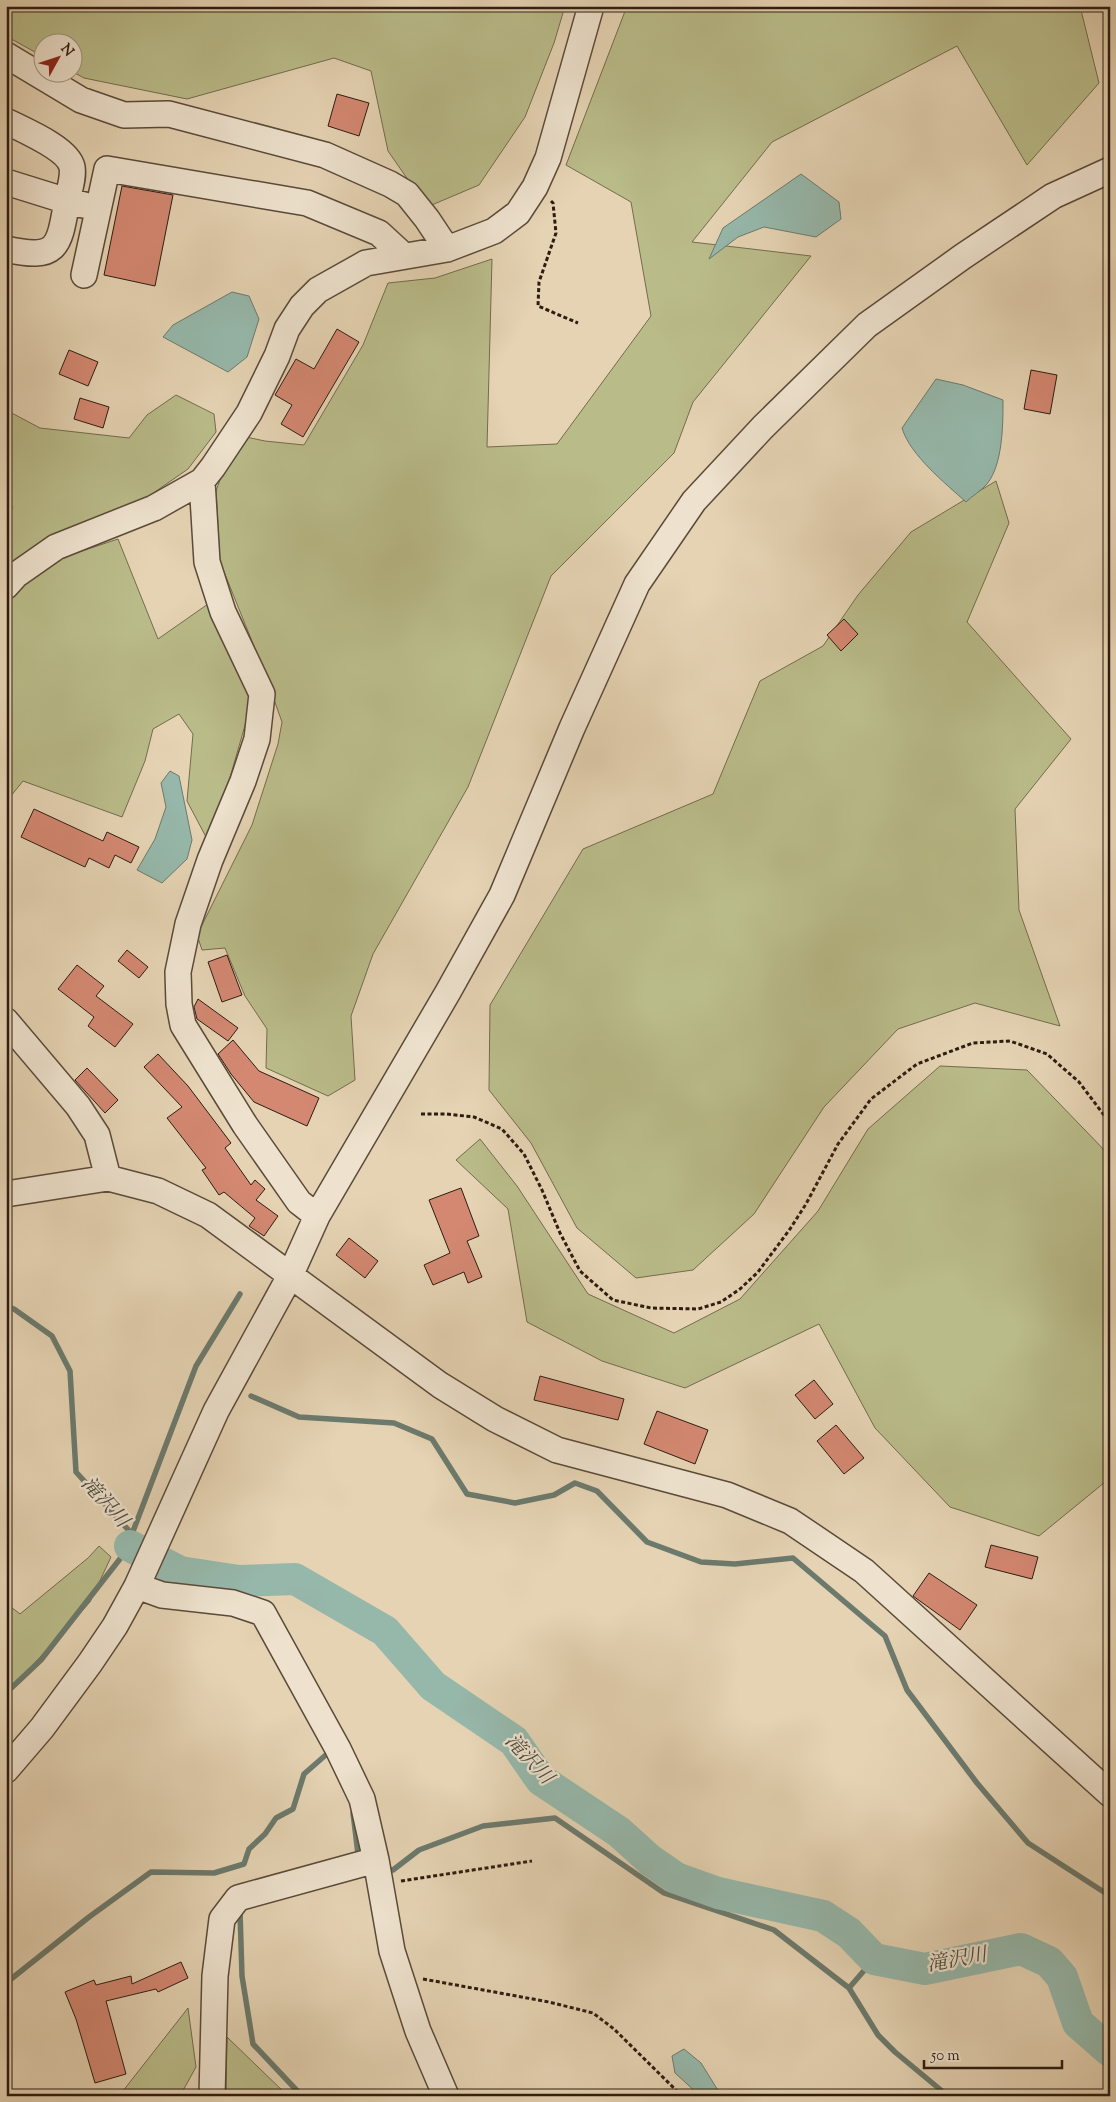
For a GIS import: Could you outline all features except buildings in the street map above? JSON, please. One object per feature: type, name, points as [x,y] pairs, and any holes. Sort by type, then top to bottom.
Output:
[{"type":"street","points":[[6,586],[16,575],[56,547],[154,508],[202,481],[249,413],[273,363],[287,328],[302,306],[318,290],[366,263],[447,249],[494,231],[518,213],[535,187],[548,158],[591,6]]},
{"type":"street","points":[[6,55],[81,100],[124,115],[168,114],[325,155],[390,184],[407,194],[428,219],[447,249]]},
{"type":"street","points":[[6,121],[62,151],[72,164],[72,175],[61,237],[54,247],[35,254],[6,249]]},
{"type":"street","points":[[84,275],[107,169],[307,203],[379,233],[404,256]]},
{"type":"street","points":[[6,1770],[42,1728],[90,1663],[115,1626],[137,1586],[216,1411],[290,1276],[318,1216],[502,895],[572,728],[637,584],[694,500],[763,427],[867,325],[962,256],[1053,196],[1110,170]]},
{"type":"street","points":[[6,182],[98,209]]},
{"type":"street","points":[[202,481],[207,562],[223,612],[262,694],[257,739],[243,781],[210,860],[188,924],[178,972],[182,1025],[239,1116],[299,1202],[318,1216]]},
{"type":"street","points":[[6,1021],[78,1106],[97,1135],[108,1178]]},
{"type":"street","points":[[6,1194],[108,1178],[158,1191],[208,1215],[440,1385],[495,1419],[557,1450],[726,1495],[790,1521],[864,1571],[1110,1794]]},
{"type":"street","points":[[137,1586],[162,1595],[233,1603],[263,1613],[338,1749],[362,1800],[378,1872],[392,1951],[418,2031],[446,2096]]},
{"type":"street","points":[[212,2096],[215,1976],[222,1918],[238,1898],[378,1872]]},
{"type":"path","points":[[535,187],[553,203],[556,233],[539,282],[538,306],[578,323]]},
{"type":"path","points":[[421,1114],[474,1117],[502,1129],[524,1154],[560,1233],[580,1271],[613,1300],[651,1308],[698,1309],[722,1302],[740,1289],[758,1272],[790,1229],[806,1204],[838,1144],[871,1099],[917,1064],[973,1043],[1010,1042],[1047,1054],[1079,1082],[1110,1123]]},
{"type":"path","points":[[378,1872],[532,1861]]},
{"type":"path","points":[[404,1986],[413,1977],[549,2002],[593,2013],[614,2029],[682,2096]]},
{"type":"green space","points":[[6,6],[565,6],[554,43],[525,117],[479,185],[427,207],[388,151],[371,71],[334,58],[187,99],[82,77],[82,32],[32,32],[32,50],[6,36]]},
{"type":"green space","points":[[627,6],[1080,6],[1099,83],[1027,165],[957,46],[772,142],[692,242],[811,256],[693,402],[674,453],[551,576],[468,787],[373,954],[351,1016],[355,1080],[328,1096],[266,1068],[267,1029],[245,996],[225,948],[202,950],[197,935],[252,825],[278,744],[282,722],[262,666],[220,562],[216,491],[229,455],[246,437],[304,445],[363,345],[388,283],[435,278],[492,259],[487,447],[557,444],[651,316],[631,202],[566,165]]},
{"type":"green space","points":[[176,395],[214,414],[216,432],[188,469],[149,496],[80,526],[6,571],[6,517],[13,507],[6,506],[6,410],[40,428],[129,438],[147,415]]},
{"type":"green space","points":[[996,481],[1009,523],[967,622],[1071,739],[1015,809],[1019,910],[1060,1026],[975,1003],[898,1029],[824,1107],[754,1214],[693,1270],[636,1278],[577,1228],[531,1143],[489,1090],[490,1005],[583,849],[713,794],[760,681],[823,646],[858,595],[911,532]]},
{"type":"green space","points":[[118,539],[158,639],[208,604],[252,701],[229,781],[206,837],[187,801],[193,734],[179,714],[153,729],[145,761],[122,817],[23,781],[6,802],[6,602],[18,583],[67,556]]},
{"type":"green space","points":[[940,1066],[1027,1070],[1110,1156],[1110,1478],[1039,1536],[950,1507],[875,1428],[819,1324],[685,1388],[602,1361],[527,1322],[508,1209],[456,1160],[480,1139],[517,1186],[588,1294],[674,1333],[740,1299],[818,1211],[868,1129]]},
{"type":"green space","points":[[99,1546],[111,1557],[90,1602],[13,1687],[6,1691],[6,1603],[20,1614],[88,1558]]},
{"type":"green space","points":[[188,2008],[196,2067],[180,2096],[119,2096]]},
{"type":"green space","points":[[227,2037],[288,2096],[226,2096]]},
{"type":"shaded area","points":[[801,174],[839,202],[841,219],[816,237],[764,227],[738,237],[709,259],[723,228]]},
{"type":"shaded area","points":[[232,292],[249,296],[259,319],[247,357],[228,372],[163,337],[173,325]]},
{"type":"shaded area","points":[[936,379],[963,385],[1003,400],[1001,443],[996,466],[987,484],[966,502],[920,458],[906,438],[902,428]]},
{"type":"shaded area","points":[[170,771],[179,776],[192,840],[187,859],[162,883],[137,870],[155,839],[166,807],[161,783]]},
{"type":"shaded area","points":[[684,2049],[701,2063],[719,2092],[716,2096],[698,2094],[675,2073],[672,2056]]},
{"type":"waterway","points":[[132,1534],[196,1366],[240,1294]]},
{"type":"waterway","name":"滝沢川","points":[[6,1306],[14,1309],[52,1336],[70,1371],[76,1472],[132,1534],[130,1546],[41,1660],[6,1693]]},
{"type":"waterway","points":[[251,1396],[299,1417],[394,1423],[432,1439],[467,1494],[515,1503],[554,1495],[575,1483],[597,1491],[647,1542],[701,1562],[735,1564],[793,1558],[885,1636],[907,1690],[977,1783],[1028,1843],[1110,1896]]},
{"type":"waterway","name":"滝沢川","points":[[130,1546],[180,1572],[239,1581],[295,1579],[385,1631],[433,1686],[514,1741],[541,1780],[619,1832],[650,1860],[676,1878],[718,1893],[823,1916],[849,1933],[874,1959],[925,1969],[1021,1949],[1049,1962],[1062,1977],[1078,2023],[1110,2051]]},
{"type":"waterway","points":[[6,1983],[89,1917],[151,1872],[214,1873],[244,1864],[249,1849],[265,1834],[276,1818],[293,1809],[304,1774],[328,1753],[331,1759]]},
{"type":"waterway","points":[[353,1813],[358,1854],[361,1858]]},
{"type":"waterway","points":[[383,1869],[393,1870],[419,1850],[483,1826],[555,1818],[664,1893],[774,1930],[849,1988],[878,2035],[895,2052],[948,2096]]},
{"type":"waterway","points":[[240,1911],[242,1976],[253,2044],[302,2096]]},
{"type":"waterway","points":[[849,1988],[874,1959]]}]
